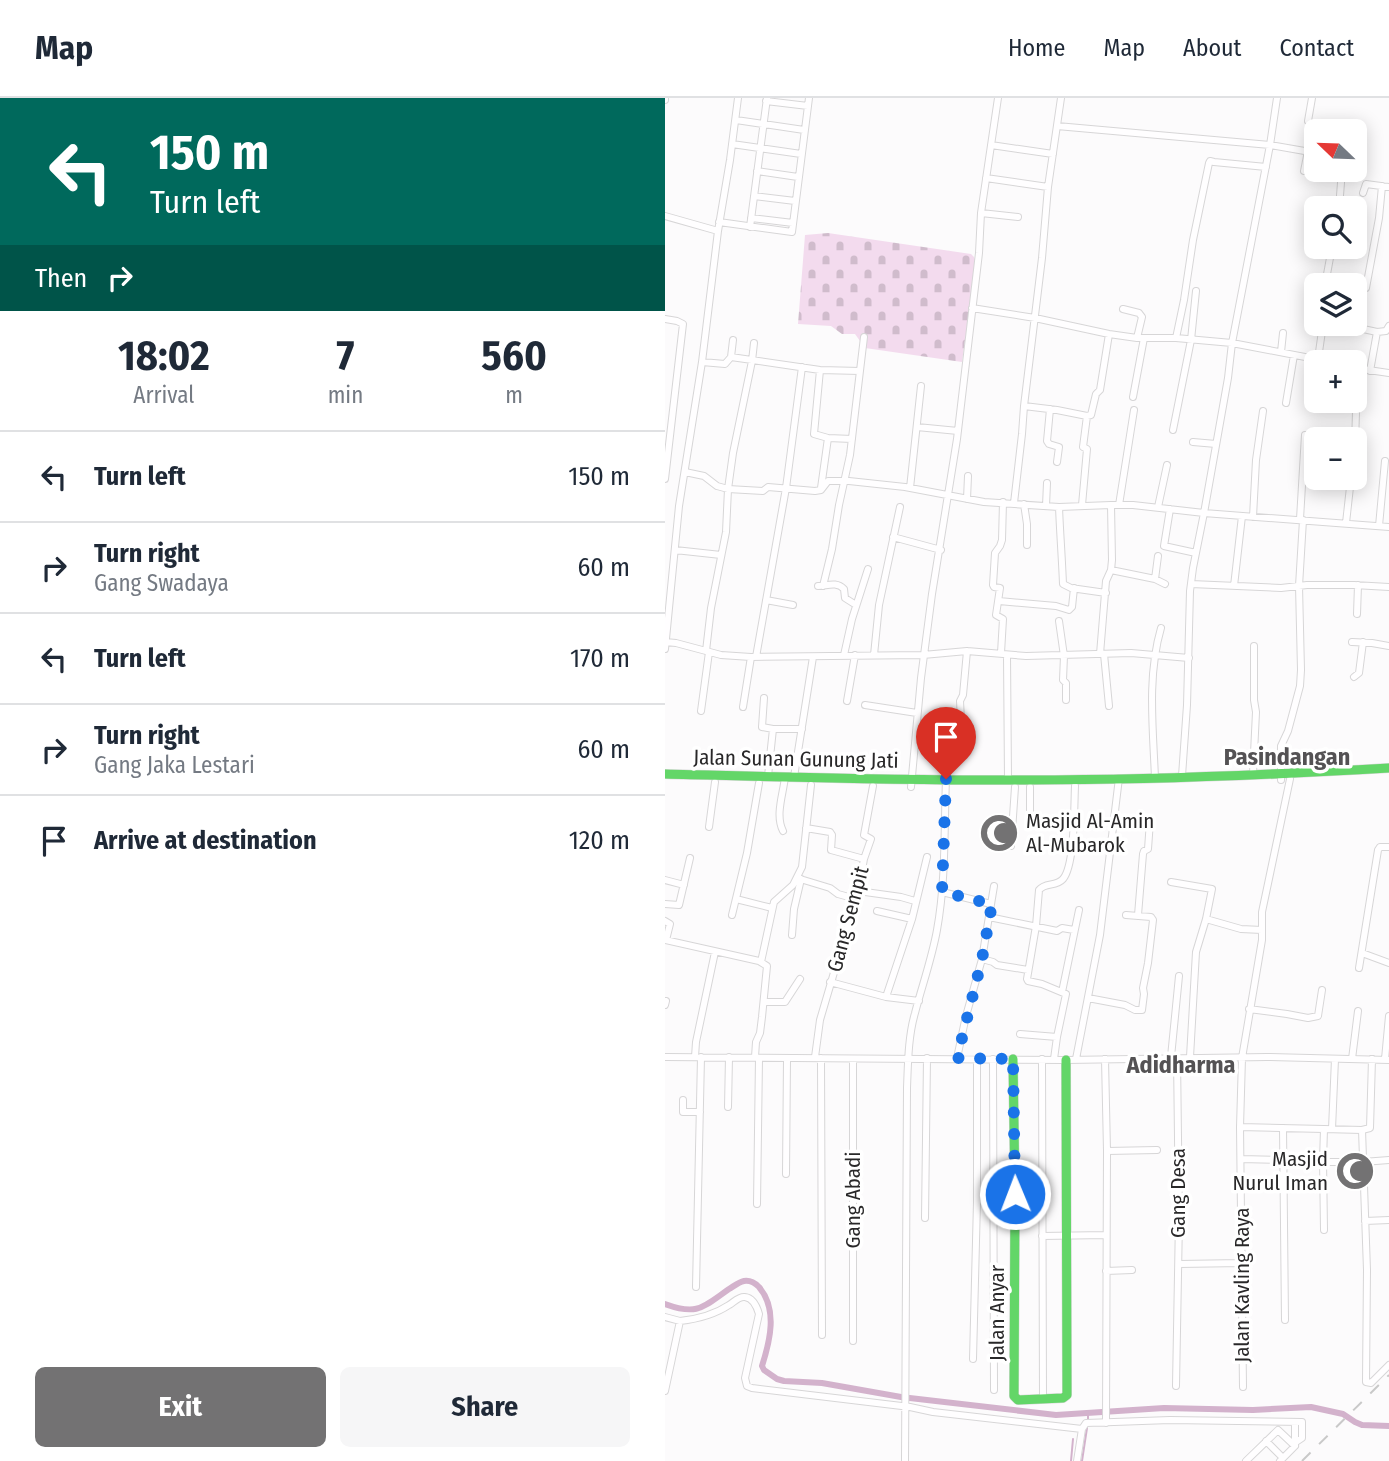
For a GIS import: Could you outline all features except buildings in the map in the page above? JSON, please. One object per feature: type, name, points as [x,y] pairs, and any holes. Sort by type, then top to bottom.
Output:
[{"type":"main road","points":[[665,781],[787,780],[873,786],[911,783],[1078,784],[1386,772]]},
{"type":"main road","name":"Jalan Sunan Gunung Jati","points":[[665,774],[755,781],[768,776],[787,780]]},
{"type":"main road","points":[[1119,782],[1182,776],[1252,774],[1284,778]]},
{"type":"main road","name":"Jalan Sunan Gunung Jati","points":[[842,782],[911,783]]},
{"type":"main road","points":[[1011,783],[1030,787],[1060,783]]},
{"type":"main road","name":"Jalan Anyar","points":[[1013,1059],[1014,1398],[1017,1400],[1042,1396]]},
{"type":"main road","points":[[1042,1396],[1063,1398],[1067,1395],[1066,1236],[1071,1059]]},
{"type":"street","points":[[911,783],[924,655],[958,431],[979,253],[981,213],[998,98]]},
{"type":"street","points":[[1014,503],[1048,187],[1061,98]]},
{"type":"street","points":[[1182,776],[1191,584],[1228,378],[1231,343],[1271,145],[1277,98]]},
{"type":"street","points":[[1308,119],[1312,98]]},
{"type":"street","points":[[736,99],[736,120],[719,222],[685,472],[665,645],[675,643],[753,657],[924,655],[967,651],[1027,656],[1102,654],[1189,658]]},
{"type":"street","points":[[719,222],[750,227],[792,232],[808,102],[767,99],[750,227]]},
{"type":"street","points":[[736,120],[804,130]]},
{"type":"street","points":[[1057,126],[1304,150]]},
{"type":"street","points":[[732,144],[801,154]]},
{"type":"street","points":[[991,145],[1053,154]]},
{"type":"street","points":[[1176,338],[1209,163],[1266,167]]},
{"type":"street","points":[[757,172],[798,177]]},
{"type":"street","points":[[986,178],[1048,187]]},
{"type":"street","points":[[1363,193],[1365,184],[1385,186],[1367,283]]},
{"type":"street","points":[[754,196],[795,201]]},
{"type":"street","points":[[981,213],[1018,217]]},
{"type":"street","points":[[665,216],[718,231]]},
{"type":"street","points":[[751,218],[793,223]]},
{"type":"street","points":[[1173,430],[1191,340],[1196,292]]},
{"type":"street","points":[[972,308],[1109,334],[1231,343],[1304,357]]},
{"type":"street","points":[[1123,309],[1141,315],[1142,318],[1133,397]]},
{"type":"street","points":[[665,319],[683,324],[668,428],[665,479]]},
{"type":"street","points":[[1367,330],[1387,331],[1389,326]]},
{"type":"street","points":[[1370,371],[1377,332]]},
{"type":"street","points":[[1281,352],[1283,333]]},
{"type":"street","points":[[1024,406],[1091,415],[1096,394],[1100,390],[1109,334]]},
{"type":"street","points":[[856,605],[845,598],[841,586],[820,586],[832,549],[852,439],[864,337]]},
{"type":"street","points":[[702,362],[725,364],[731,357],[733,340]]},
{"type":"street","points":[[701,711],[711,608],[726,532],[733,453],[754,343]]},
{"type":"street","points":[[1286,403],[1294,355]]},
{"type":"street","points":[[731,357],[820,370],[860,371]]},
{"type":"street","points":[[743,707],[786,488],[802,367]]},
{"type":"street","points":[[820,370],[813,432],[828,438],[852,439]]},
{"type":"street","points":[[1367,370],[1389,373]]},
{"type":"street","points":[[910,488],[921,386]]},
{"type":"street","points":[[1050,409],[1047,440],[1049,444],[1059,447],[1057,462]]},
{"type":"street","points":[[1109,706],[1102,654],[1106,581],[1111,570],[1115,505],[1134,410]]},
{"type":"street","points":[[1253,517],[1256,460],[1263,411]]},
{"type":"street","points":[[1082,505],[1087,450],[1083,447],[1087,416]]},
{"type":"street","points":[[917,427],[958,431]]},
{"type":"street","points":[[821,489],[828,438]]},
{"type":"street","points":[[1193,442],[1216,444]]},
{"type":"street","points":[[1379,526],[1385,461]]},
{"type":"street","name":"Jalan Kavling Raya","points":[[1243,1387],[1240,1127],[1242,1058],[1262,940],[1262,912],[1284,778],[1281,746],[1288,731],[1300,686],[1299,586],[1304,463]]},
{"type":"street","points":[[1158,507],[1167,465]]},
{"type":"street","points":[[685,472],[702,475],[717,486],[728,489],[764,491],[768,486],[815,491],[828,481],[844,481],[910,488],[967,499],[1046,506],[1158,507],[1389,527]]},
{"type":"street","points":[[967,499],[968,476]]},
{"type":"street","points":[[1046,506],[1047,483]]},
{"type":"street","points":[[1346,523],[1350,490]]},
{"type":"street","points":[[1003,502],[1002,540],[995,553],[993,585],[1000,589],[996,615],[1003,619],[1011,783],[1011,846]]},
{"type":"street","points":[[1024,504],[1027,545]]},
{"type":"street","points":[[874,655],[879,605],[900,507]]},
{"type":"street","points":[[1059,507],[1063,584],[1074,589],[1105,593]]},
{"type":"street","points":[[1170,509],[1164,546],[1196,553]]},
{"type":"street","points":[[1234,586],[1242,516]]},
{"type":"street","points":[[893,537],[941,550]]},
{"type":"street","points":[[675,550],[722,555]]},
{"type":"street","points":[[1155,579],[1158,556]]},
{"type":"street","points":[[844,655],[847,636],[868,569]]},
{"type":"street","points":[[1111,570],[1155,579],[1165,584]]},
{"type":"street","points":[[1191,584],[1281,588],[1358,585],[1389,587]]},
{"type":"street","points":[[1357,614],[1358,585]]},
{"type":"street","points":[[999,601],[1056,606],[1069,610],[1072,607],[1074,589]]},
{"type":"street","points":[[766,600],[793,605]]},
{"type":"street","points":[[1059,621],[1066,700]]},
{"type":"street","points":[[1155,778],[1152,706],[1155,655],[1161,628]]},
{"type":"street","points":[[1352,642],[1389,646]]},
{"type":"street","points":[[1354,677],[1359,673],[1363,642]]},
{"type":"street","points":[[1252,774],[1256,712],[1254,646]]},
{"type":"street","points":[[961,720],[960,701],[963,695],[967,651]]},
{"type":"street","points":[[847,701],[855,655]]},
{"type":"street","points":[[783,831],[779,821],[787,780],[802,729],[813,657]]},
{"type":"street","points":[[764,698],[762,727],[802,729]]},
{"type":"street","points":[[865,705],[917,713]]},
{"type":"street","points":[[768,776],[773,729]]},
{"type":"street","points":[[732,915],[747,853],[755,781]]},
{"type":"street","points":[[709,827],[715,782]]},
{"type":"street","points":[[792,935],[807,828],[807,782]]},
{"type":"street","points":[[1071,1059],[1088,998],[1105,900],[1119,782]]},
{"type":"street","points":[[905,1461],[908,1058],[912,1028],[935,941],[942,892],[946,784]]},
{"type":"street","points":[[1054,1059],[1066,996],[1062,992],[1028,981],[1028,970],[1039,890],[1042,886],[1063,880],[1070,861],[1078,784]]},
{"type":"street","name":"Gang Sempit","points":[[822,1335],[819,1028],[871,839],[864,835],[873,786]]},
{"type":"street","points":[[1030,787],[1030,814]]},
{"type":"street","points":[[1138,915],[1143,854],[1148,847],[1150,821]]},
{"type":"street","points":[[807,828],[830,832],[831,850],[864,859]]},
{"type":"street","points":[[1359,968],[1378,850],[1380,847],[1389,847]]},
{"type":"street","points":[[886,997],[912,919],[927,857]]},
{"type":"street","points":[[665,904],[679,905],[690,858]]},
{"type":"street","points":[[799,878],[856,899]]},
{"type":"street","points":[[761,962],[776,898],[799,878]]},
{"type":"street","points":[[665,880],[684,885]]},
{"type":"street","points":[[1171,882],[1212,889],[1196,952],[1191,1057]]},
{"type":"street","points":[[957,1058],[982,959],[994,886]]},
{"type":"street","points":[[858,891],[915,901]]},
{"type":"street","points":[[942,892],[992,904]]},
{"type":"street","points":[[736,899],[772,908]]},
{"type":"street","points":[[1062,992],[1079,910]]},
{"type":"street","points":[[877,911],[912,919]]},
{"type":"street","points":[[1088,998],[1142,1010],[1153,920],[1151,917],[1126,915]]},
{"type":"street","points":[[989,917],[1058,931],[1062,928],[1075,930]]},
{"type":"street","points":[[1206,919],[1241,929],[1262,930]]},
{"type":"street","points":[[665,921],[670,923],[666,940],[761,962],[768,969],[760,1033],[756,1042],[757,1204]]},
{"type":"street","points":[[696,1287],[700,1112],[696,1042],[715,952]]},
{"type":"street","points":[[1362,953],[1389,962]]},
{"type":"street","points":[[982,959],[997,965],[1028,970]]},
{"type":"street","name":"Gang Desa","points":[[1179,976],[1174,1057],[1179,1264],[1242,1263]]},
{"type":"street","points":[[764,1002],[785,1002],[800,979]]},
{"type":"street","points":[[830,982],[886,997],[919,1001]]},
{"type":"street","points":[[1249,1009],[1308,1018],[1318,1016],[1322,990]]},
{"type":"street","points":[[1352,1059],[1358,1011]]},
{"type":"street","points":[[665,1057],[1105,1059],[1267,1056],[1387,1060],[1389,1016]]},
{"type":"street","points":[[1020,1034],[1057,1037]]},
{"type":"street","points":[[728,1107],[729,1057]]},
{"type":"street","points":[[925,1218],[927,1058]]},
{"type":"street","points":[[786,1174],[787,1059]]},
{"type":"street","name":"Gang Abadi","points":[[853,1059],[853,1341]]},
{"type":"street","points":[[973,1359],[978,1202],[977,1059]]},
{"type":"street","points":[[993,1059],[994,1390]]},
{"type":"street","points":[[1042,1059],[1042,1396]]},
{"type":"street","points":[[1105,1059],[1106,1423]]},
{"type":"street","points":[[1324,1230],[1323,1161],[1335,1059]]},
{"type":"street","points":[[1240,1127],[1369,1129],[1372,1059]]},
{"type":"street","points":[[683,1100],[683,1112],[700,1112]]},
{"type":"street","points":[[1283,1128],[1285,1320]]},
{"type":"street","points":[[1362,1130],[1367,1270],[1366,1382],[1371,1382],[1389,1365]]},
{"type":"street","points":[[1107,1151],[1157,1150]]},
{"type":"street","points":[[1241,1159],[1363,1162],[1389,1160]]},
{"type":"street","points":[[1365,1221],[1389,1220]]},
{"type":"street","points":[[1042,1236],[1106,1235]]},
{"type":"street","points":[[1175,1386],[1179,1264]]},
{"type":"street","points":[[1106,1271],[1132,1270]]},
{"type":"street","points":[[665,1317],[680,1321],[705,1317],[744,1297],[754,1304],[759,1314],[745,1378],[747,1385],[752,1388],[1081,1429]]},
{"type":"street","points":[[665,1391],[680,1321]]},
{"type":"street","points":[[1077,1461],[1081,1429],[1086,1423],[1170,1420],[1299,1422],[1295,1444],[1282,1460],[1266,1441]]},
{"type":"street","points":[[1246,1461],[1278,1430],[1295,1444]]},
{"type":"green space","points":[[828,233],[971,254],[976,262],[962,362],[865,348],[855,334],[842,334],[831,326],[798,324],[805,235]]},
{"type":"waterway","points":[[665,1304],[676,1308],[700,1308],[740,1282],[754,1283],[769,1305],[771,1325],[762,1366],[777,1379],[784,1381],[822,1383],[901,1397],[1056,1415],[1164,1408],[1253,1410],[1311,1407],[1343,1414],[1362,1425],[1389,1426]]},
{"type":"waterway","points":[[1088,1412],[1088,1419]]},
{"type":"waterway","points":[[1082,1461],[1087,1428]]},
{"type":"waterway","points":[[1071,1461],[1073,1439]]},
{"type":"railway","points":[[1302,1461],[1389,1375]]},
{"type":"traffic: fast","points":[[665,774],[1072,780],[1208,777],[1389,768]]},
{"type":"traffic: fast","points":[[1013,1059],[1014,1396],[1018,1400],[1063,1398],[1067,1395],[1066,1060]]},
{"type":"place","name":"Masjid Al-Amin Al-Mubarok","points":[[999,833]]},
{"type":"place","name":"Masjid Nurul Iman","points":[[1355,1171]]},
{"type":"district","name":"Pasindangan","points":[[1287,757]]},
{"type":"district","name":"Adidharma","points":[[1181,1065]]},
{"type":"route","points":[[946,779],[942,892],[992,904],[982,959],[957,1058],[1013,1059],[1015,1194]]}]
